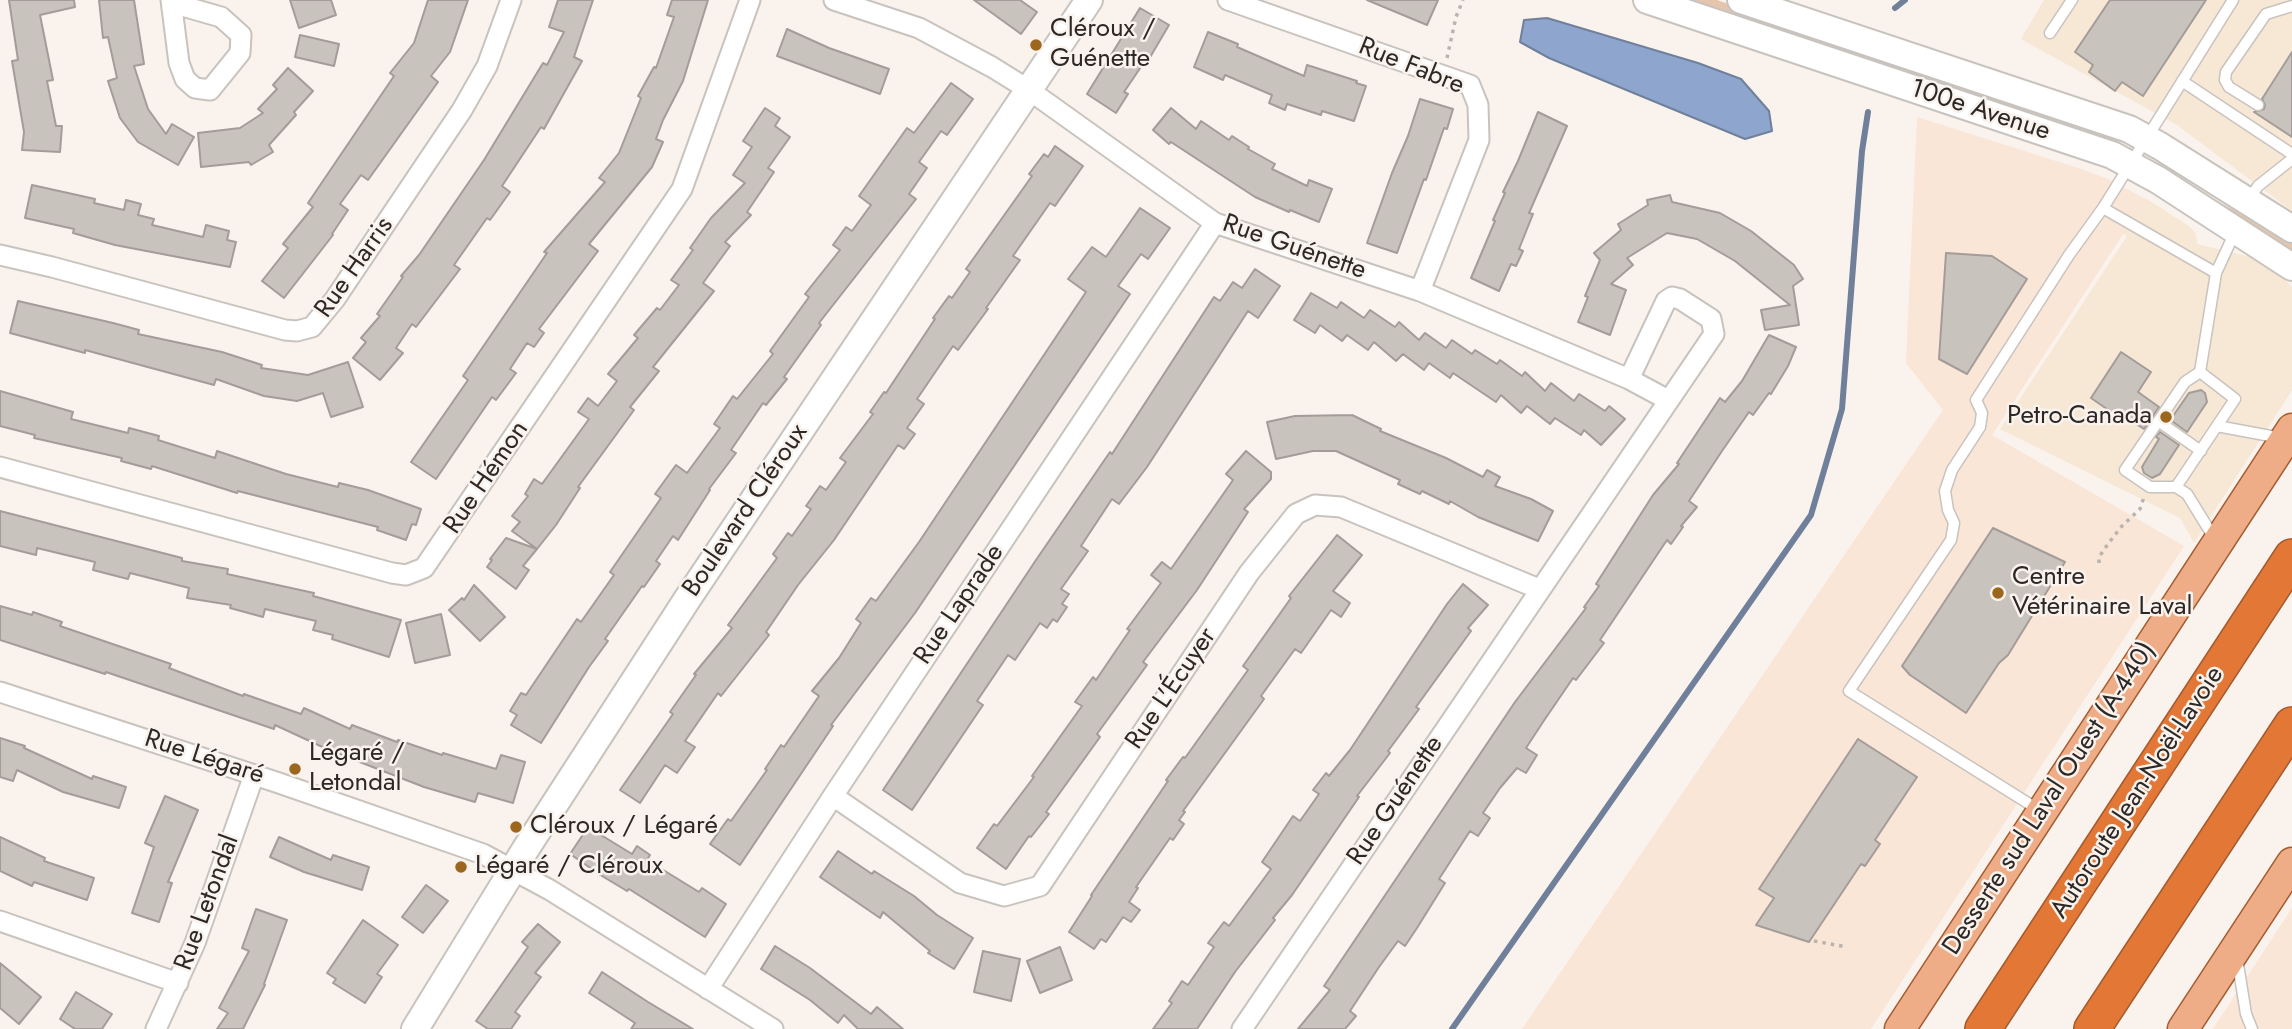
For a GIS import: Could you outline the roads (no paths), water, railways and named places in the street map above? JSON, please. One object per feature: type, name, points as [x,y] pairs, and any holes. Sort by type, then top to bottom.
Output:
[{"type":"highway","name":"Autoroute Jean-Noël-Lavoie","points":[[1983,1029],[2292,557]]},
{"type":"highway","points":[[2092,1029],[2292,725]]},
{"type":"main road","name":"Desserte sud Laval Ouest (A-440)","points":[[1900,1029],[2289,434]]},
{"type":"main road","points":[[2183,1029],[2292,863]]},
{"type":"street","name":"Rue Harris","points":[[0,255],[285,330],[297,331],[312,327],[335,299],[462,110],[487,66],[511,0]]},
{"type":"street","name":"Rue Hémon","points":[[0,467],[392,573],[406,575],[424,568],[682,189],[750,0]]},
{"type":"street","name":"Rue Guénette","points":[[834,0],[919,28],[976,58],[1028,90],[1215,223],[1420,291],[1629,379],[1668,400]]},
{"type":"street","name":"Boulevard Cléroux","points":[[415,1029],[513,869],[710,565],[1089,0]]},
{"type":"street","name":"Rue Fabre","points":[[1228,0],[1470,85],[1478,105],[1479,140],[1420,291]]},
{"type":"street","name":"100e Avenue","points":[[1647,0],[2112,155],[2292,267]]},
{"type":"street","name":"100e Avenue","points":[[1741,0],[2103,121],[2147,139],[2292,229]]},
{"type":"street","points":[[172,1],[222,17],[241,35],[240,53],[210,90],[195,88],[185,79],[179,63],[172,1]]},
{"type":"street","name":"Rue Laprade","points":[[708,989],[832,796],[1215,223]]},
{"type":"street","name":"Rue Guénette","points":[[1242,1029],[1714,334],[1711,319],[1680,299],[1672,297],[1666,301],[1629,379]]},
{"type":"street","name":"Rue L'Écuyer","points":[[832,796],[960,883],[1004,896],[1040,886],[1250,573],[1296,514],[1315,506],[1341,506],[1539,589]]},
{"type":"street","name":"Rue Légaré","points":[[0,692],[55,708],[483,854],[573,904],[773,1029]]},
{"type":"street","name":"Rue Letondal","points":[[156,1029],[195,943],[254,775]]},
{"type":"street","points":[[0,921],[178,983]]},
{"type":"lane","points":[[2050,33],[2073,0]]},
{"type":"lane","points":[[2042,812],[1849,691],[1951,540],[1954,523],[1948,510],[1945,491],[1952,470],[1980,427],[1982,413],[1976,400],[2069,255],[2103,208],[2233,0]]},
{"type":"lane","points":[[2258,105],[2229,87],[2225,80],[2226,72],[2266,14],[2292,6]]},
{"type":"lane","points":[[2182,81],[2292,156],[2258,186],[2247,202]]},
{"type":"lane","points":[[2103,208],[2216,273]]},
{"type":"lane","points":[[2217,543],[2191,500],[2176,487],[2150,486],[2125,470],[2185,382],[2200,372],[2216,273],[2236,230]]},
{"type":"lane","points":[[2176,487],[2235,399],[2200,372]]},
{"type":"lane","points":[[2158,421],[2201,451]]},
{"type":"lane","points":[[2217,426],[2289,434]]},
{"type":"lane","points":[[2236,948],[2246,1014],[2252,1029]]},
{"type":"water","points":[[1547,18],[1698,63],[1741,79],[1769,111],[1772,131],[1745,139],[1549,58],[1520,42],[1524,20]]},
{"type":"waterway","points":[[1895,8],[1905,0]]},
{"type":"waterway","points":[[1452,1029],[1811,515],[1842,409],[1862,151],[1868,112]]},
{"type":"place","name":"Cléroux / Guénette","points":[[1036,45]]},
{"type":"place","name":"Petro-Canada","points":[[2166,417]]},
{"type":"place","name":"Centre Vétérinaire Laval","points":[[1998,593]]},
{"type":"place","name":"Légaré / Letondal","points":[[295,769]]},
{"type":"place","name":"Cléroux / Légaré","points":[[516,827]]},
{"type":"place","name":"Légaré / Cléroux","points":[[461,867]]}]
